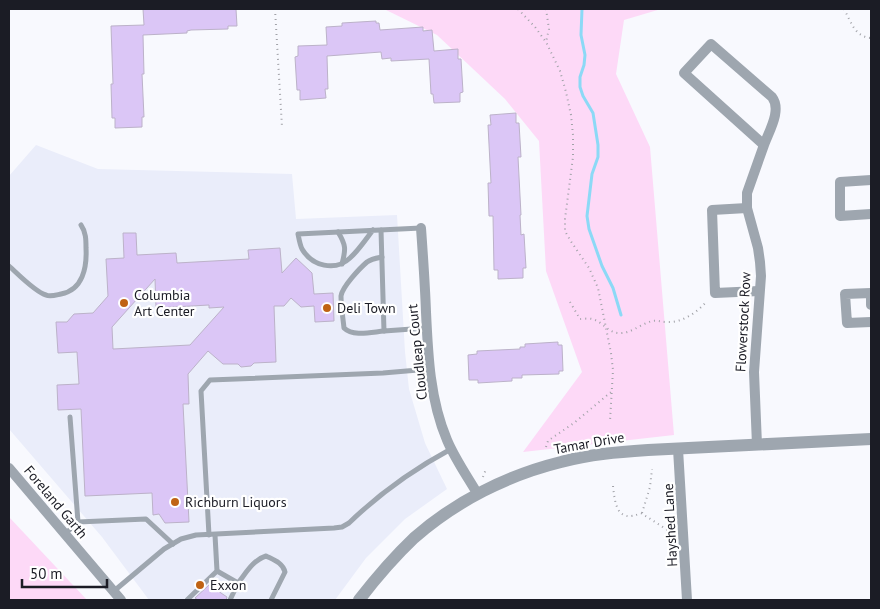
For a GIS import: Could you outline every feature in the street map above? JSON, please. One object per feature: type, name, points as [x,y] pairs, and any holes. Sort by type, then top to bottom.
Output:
[{"type":"street","name":"Flowerstock Row","points":[[757,445],[754,372],[760,262],[758,248],[746,208],[747,193],[775,115],[775,102],[772,97],[711,44],[684,73],[764,145]]},
{"type":"street","points":[[871,180],[840,182],[840,216],[871,214]]},
{"type":"street","points":[[746,208],[712,210],[715,293],[759,291]]},
{"type":"street","name":"Cloudleap Court","points":[[421,228],[432,391],[440,421],[451,449],[477,493]]},
{"type":"street","points":[[871,305],[871,292],[846,294],[847,323],[871,322]]},
{"type":"street","name":"Tamar Drive","points":[[359,600],[376,578],[415,537],[453,509],[477,493],[514,477],[561,462],[616,452],[871,439]]},
{"type":"street","name":"Hayshed Lane","points":[[678,449],[687,600]]},
{"type":"street","name":"Foreland Garth","points":[[9,468],[121,600]]},
{"type":"lane","points":[[9,266],[38,292],[47,296],[67,293],[82,280],[86,258],[86,240],[84,228],[81,225]]},
{"type":"lane","points":[[373,230],[350,258],[342,264],[332,266],[324,266],[310,259],[302,249],[298,234],[373,230],[421,228]]},
{"type":"lane","points":[[381,230],[384,331]]},
{"type":"lane","points":[[338,232],[346,252],[342,264]]},
{"type":"lane","points":[[382,257],[366,263],[343,289],[341,296],[344,328],[346,331],[355,333],[427,328]]},
{"type":"lane","points":[[217,571],[212,535],[201,391],[210,380],[383,373],[430,369]]},
{"type":"lane","points":[[70,417],[78,522]]},
{"type":"lane","points":[[114,592],[164,549],[181,539],[196,535],[334,528],[342,526],[349,523],[388,489],[451,449]]},
{"type":"lane","points":[[65,534],[78,522],[146,519],[173,544]]},
{"type":"lane","points":[[230,600],[238,583],[255,562],[266,556],[280,563],[285,572],[271,600]]},
{"type":"lane","points":[[217,571],[238,583]]},
{"type":"lane","points":[[187,600],[217,571]]},
{"type":"path","points":[[275,9],[282,127]]},
{"type":"path","points":[[518,9],[546,42],[560,71],[566,92],[573,135],[573,157],[565,219],[566,231],[589,268],[598,288],[613,370],[610,421]]},
{"type":"path","points":[[546,9],[549,29],[546,42]]},
{"type":"path","points":[[844,9],[857,33],[871,38]]},
{"type":"path","points":[[570,302],[580,319],[592,319],[613,332],[620,334],[656,320],[674,322],[686,318],[700,309],[715,293]]},
{"type":"path","points":[[546,447],[548,441],[574,423],[611,392]]},
{"type":"path","points":[[613,486],[617,509],[629,516],[641,513],[650,487],[652,469]]},
{"type":"path","points":[[641,513],[670,531]]},
{"type":"shaded area","points":[[384,9],[661,9],[624,20],[616,74],[650,147],[674,435],[523,452],[582,372],[546,271],[539,141],[505,99],[437,35]]},
{"type":"shaded area","points":[[36,145],[98,169],[292,174],[296,219],[397,215],[409,389],[425,443],[447,489],[405,519],[366,558],[335,600],[149,600],[102,537],[9,429],[9,176]]},
{"type":"shaded area","points":[[9,517],[87,600],[9,600]]},
{"type":"building","points":[[143,9],[236,9],[237,26],[228,26],[228,29],[191,30],[187,31],[187,33],[143,35],[144,117],[142,117],[142,127],[115,128],[115,118],[112,118],[111,26],[144,25]]},
{"type":"building","points":[[376,21],[376,23],[379,23],[380,30],[423,27],[423,31],[432,30],[434,51],[458,49],[458,59],[461,59],[463,92],[460,93],[460,102],[434,103],[433,94],[431,94],[429,59],[391,61],[391,58],[382,59],[381,52],[327,56],[328,89],[325,89],[326,98],[300,100],[300,90],[297,90],[295,57],[298,56],[298,46],[327,45],[326,27],[342,26],[342,23]]},
{"type":"building","points":[[516,113],[516,123],[519,123],[521,157],[518,157],[521,235],[524,234],[526,268],[523,268],[523,278],[498,279],[498,270],[494,270],[493,216],[489,216],[488,183],[491,183],[488,125],[491,125],[490,115]]},
{"type":"building","points":[[123,233],[136,233],[137,255],[176,253],[177,263],[249,259],[248,250],[280,248],[282,273],[296,258],[312,273],[314,294],[333,293],[334,321],[315,322],[314,306],[301,307],[291,298],[284,306],[274,306],[276,362],[254,363],[251,366],[241,367],[238,364],[223,364],[208,351],[188,374],[189,404],[183,404],[189,522],[165,523],[159,514],[153,515],[152,493],[85,496],[81,409],[58,410],[57,385],[79,384],[77,352],[58,353],[56,322],[67,322],[74,314],[93,313],[108,296],[106,259],[124,258]],"holes":[[[155,279],[156,308],[209,305],[209,308],[224,307],[190,345],[113,349],[112,327]]]},
{"type":"building","points":[[558,342],[558,345],[562,345],[563,371],[559,371],[559,374],[522,375],[522,378],[512,378],[512,381],[478,383],[478,380],[469,380],[468,355],[477,354],[477,351],[520,349],[520,347],[525,347],[525,344]]},
{"type":"building","points":[[209,585],[227,597],[226,600],[198,600],[195,598]]},
{"type":"waterway","points":[[582,9],[581,35],[585,55],[580,77],[580,87],[593,113],[598,145],[598,157],[592,174],[587,216],[589,229],[602,266],[613,288],[621,315]]},
{"type":"place","name":"Columbia Art Center","points":[[124,303]]},
{"type":"place","name":"Deli Town","points":[[327,308]]},
{"type":"place","name":"Richburn Liquors","points":[[175,502]]},
{"type":"place","name":"Exxon","points":[[200,585]]}]
